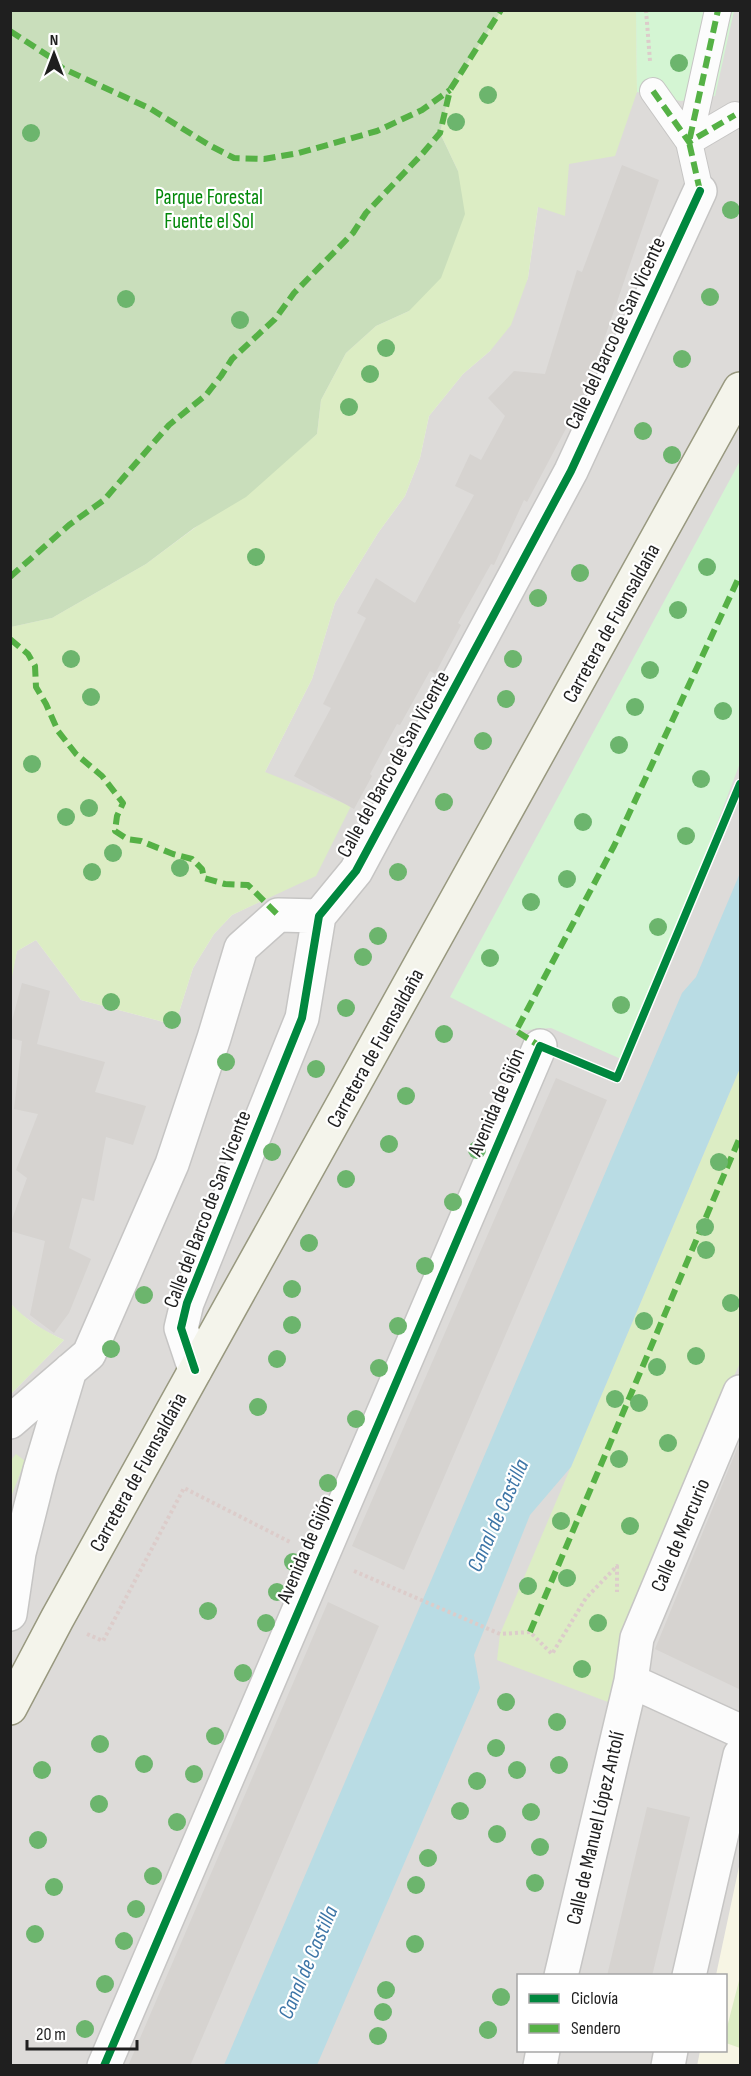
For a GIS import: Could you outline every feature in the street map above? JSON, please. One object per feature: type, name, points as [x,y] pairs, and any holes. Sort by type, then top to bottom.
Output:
[{"type":"main road","name":"Carretera de Fuensaldaña","points":[[11,1707],[195,1370],[741,389]]},
{"type":"street","points":[[689,142],[718,10]]},
{"type":"street","points":[[653,91],[689,142],[700,191]]},
{"type":"street","points":[[689,142],[735,115]]},
{"type":"street","name":"Calle del Barco de San Vicente","points":[[195,1370],[181,1328],[187,1304],[302,1018],[319,916],[356,871],[571,471],[700,191]]},
{"type":"street","points":[[10,1422],[89,1354],[172,1164],[241,948],[278,915],[319,916]]},
{"type":"street","name":"Avenida de Gijón","points":[[104,2066],[540,1046]]},
{"type":"street","points":[[10,1614],[19,1553],[40,1470],[70,1370]]},
{"type":"street","name":"Calle de Mercurio","points":[[631,1681],[637,1638],[741,1392]]},
{"type":"street","points":[[631,1681],[741,1731]]},
{"type":"street","name":"Calle de Manuel López Antolí","points":[[561,1974],[631,1681]]},
{"type":"street","points":[[10,1698],[11,1707]]},
{"type":"street","points":[[689,1974],[741,1755]]},
{"type":"path","points":[[646,10],[653,91]]},
{"type":"path","points":[[57,1620],[103,1641],[184,1488],[321,1557],[500,1634],[530,1632],[552,1654],[586,1598],[616,1566],[617,1601]]},
{"type":"shaded area","points":[[636,11],[740,11],[740,2065],[11,2065],[11,1394],[64,1340],[43,1330],[11,1304],[10,982],[17,951],[36,940],[81,1000],[175,1025],[193,968],[214,934],[232,915],[316,875],[265,772],[312,679],[335,603],[378,533],[405,496],[420,458],[429,416],[463,374],[490,351],[528,278],[538,207],[569,164],[637,92]]},
{"type":"shaded area","points":[[740,1862],[740,2065],[697,2066],[700,2052],[727,2052],[727,1974],[716,1974]]},
{"type":"green space","name":"Parque Forestal Fuente el Sol","points":[[10,11],[501,11],[450,90],[440,133],[458,171],[465,214],[441,278],[409,311],[376,326],[346,353],[321,400],[317,434],[246,497],[194,528],[146,564],[52,618],[11,627]]},
{"type":"green space","points":[[501,11],[636,11],[637,92],[615,156],[569,164],[565,216],[538,207],[528,278],[511,325],[490,351],[463,374],[429,416],[420,458],[405,496],[378,533],[335,603],[312,679],[265,772],[351,806],[316,876],[232,915],[214,934],[193,968],[175,1025],[81,1000],[36,940],[17,951],[11,982],[11,627],[52,618],[146,564],[285,461],[317,434],[321,400],[346,353],[376,326],[409,311],[458,171],[440,133],[450,90]]},
{"type":"green space","points":[[636,11],[734,11],[715,96],[681,101],[637,92]]},
{"type":"green space","points":[[740,461],[740,763],[681,918],[621,1059],[551,1028],[516,1031],[450,997]]},
{"type":"green space","points":[[740,1068],[740,1363],[676,1501],[630,1622],[608,1702],[497,1660],[500,1634]]},
{"type":"green space","points":[[11,1304],[36,1325],[64,1340],[11,1394]]},
{"type":"green space","points":[[16,1454],[25,1461],[11,1497],[11,1460]]},
{"type":"green space","points":[[740,1977],[740,2048],[727,2043],[727,2027]]},
{"type":"water","name":"Canal de Castilla","points":[[740,873],[740,1068],[571,1467],[530,1515],[474,1655],[480,1688],[317,2065],[224,2065],[682,993],[696,977]]},
{"type":"building","points":[[622,165],[659,180],[587,389],[527,502],[524,500],[494,565],[491,564],[458,623],[461,625],[435,674],[430,671],[400,725],[397,724],[354,809],[294,776],[331,708],[323,704],[366,618],[357,613],[376,578],[415,603],[474,495],[455,486],[470,454],[481,460],[505,416],[488,398],[514,371],[545,374],[577,270],[582,272]]},
{"type":"building","points":[[22,983],[50,991],[37,1044],[105,1062],[95,1092],[146,1106],[133,1145],[106,1137],[94,1201],[82,1198],[69,1248],[91,1259],[69,1313],[54,1333],[30,1315],[45,1241],[10,1231],[10,1225],[27,1178],[16,1170],[38,1114],[14,1109],[22,1041],[10,1038],[10,1028]]},
{"type":"building","points":[[556,1078],[607,1100],[404,1570],[352,1546]]},
{"type":"building","points":[[741,1439],[741,1690],[655,1649]]},
{"type":"building","points":[[328,1602],[379,1626],[190,2066],[128,2066]]},
{"type":"building","points":[[647,1807],[690,1817],[652,1974],[607,1974]]},
{"type":"marked path","points":[[10,577],[69,525],[104,500],[169,425],[206,395],[232,359],[275,319],[294,293],[353,233],[366,213],[423,153],[440,133],[450,90],[501,10]]},
{"type":"marked path","points":[[700,191],[689,142],[718,10]]},
{"type":"marked path","points":[[10,31],[50,57],[62,68],[151,109],[234,158],[264,159],[299,153],[377,131],[422,110],[450,90]]},
{"type":"marked path","points":[[653,91],[689,142],[735,115]]},
{"type":"marked path","points":[[543,1048],[516,1031],[614,846],[740,575]]},
{"type":"marked path","points":[[10,639],[28,654],[35,666],[36,687],[58,731],[76,754],[102,776],[123,803],[117,816],[115,831],[127,839],[141,841],[192,859],[202,869],[204,878],[225,884],[248,885],[278,915]]},
{"type":"marked path","points":[[530,1632],[740,1137]]},
{"type":"cycle path","points":[[195,1370],[181,1328],[187,1303],[302,1018],[319,916],[356,871],[571,471],[700,191]]},
{"type":"cycle path","points":[[104,2066],[540,1046],[617,1078],[740,784]]}]
